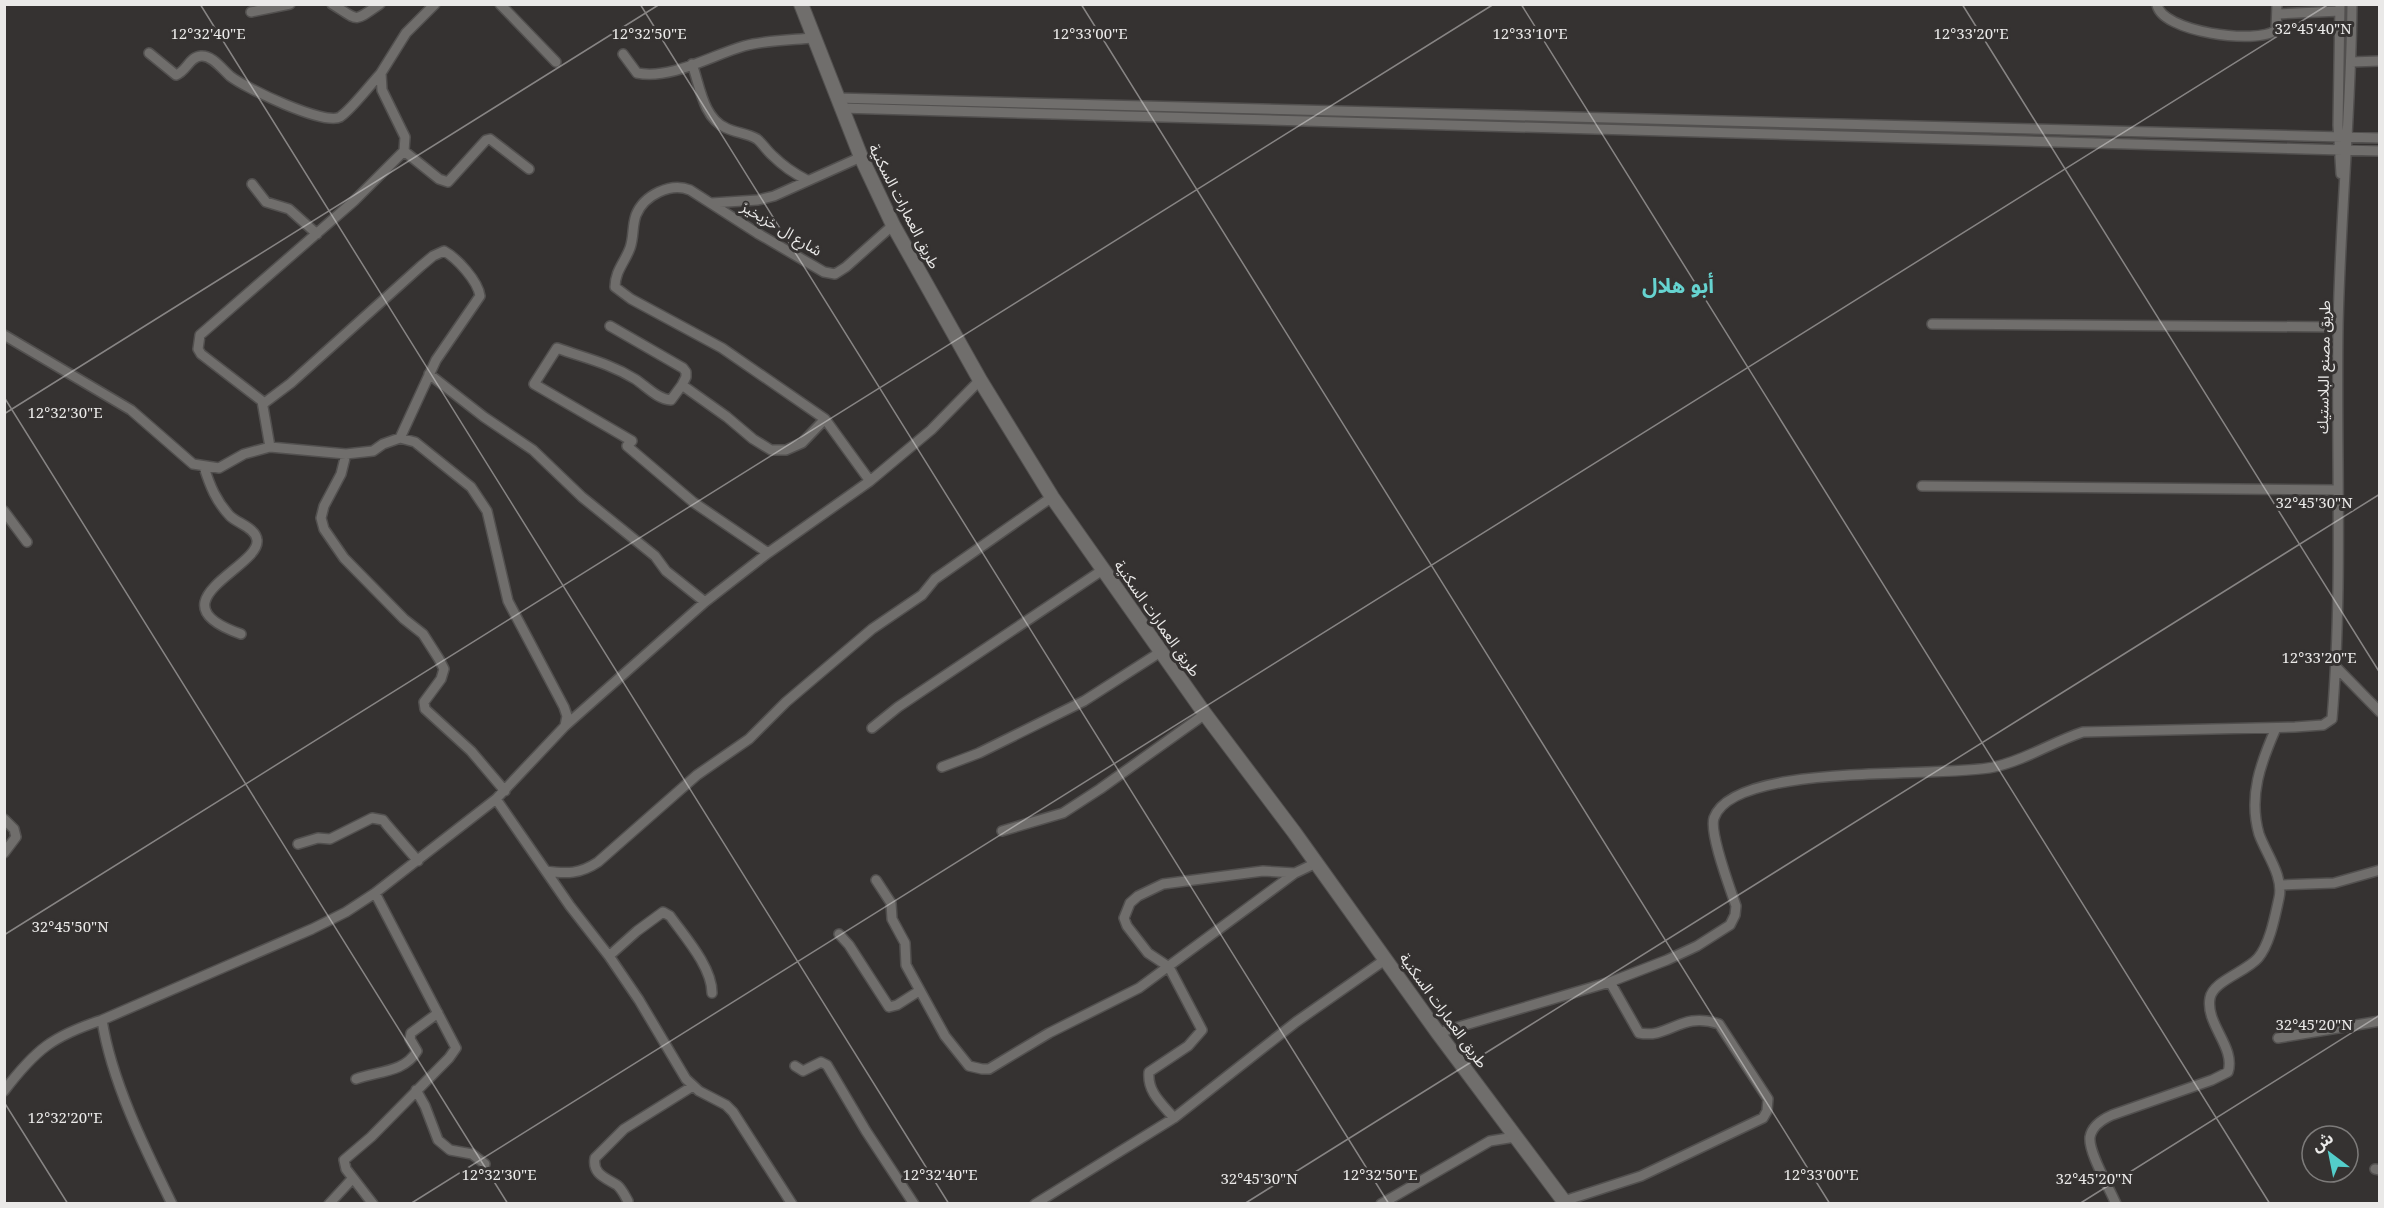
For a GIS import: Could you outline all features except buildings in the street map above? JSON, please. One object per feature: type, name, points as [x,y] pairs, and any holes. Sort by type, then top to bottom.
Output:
[{"type":"main road","name":"طريق العمارات السكنية","points":[[801,4],[838,103],[893,225],[980,380],[1052,497],[1205,714],[1564,1203]]},
{"type":"street","points":[[251,12],[290,4]]},
{"type":"street","points":[[332,4],[355,19],[360,19],[380,4]]},
{"type":"street","points":[[149,53],[176,75],[183,71],[194,58],[208,57],[238,82],[260,94],[280,103],[333,118],[343,114],[381,73],[406,33],[435,4]]},
{"type":"street","points":[[500,4],[556,62]]},
{"type":"street","points":[[2157,4],[2157,9],[2166,18],[2181,26],[2200,32],[2254,37],[2270,35],[2276,30],[2277,9],[2340,8]]},
{"type":"street","name":"طريق مصنع البلاستيك","points":[[2344,138],[2351,62],[2352,4]]},
{"type":"street","name":"طريق مصنع البلاستيك","points":[[2276,728],[2323,724],[2332,719],[2336,667],[2338,327],[2344,151],[2340,8]]},
{"type":"street","points":[[623,54],[637,73],[653,74],[746,46],[775,40],[813,38]]},
{"type":"street","points":[[2351,62],[2379,61]]},
{"type":"street","points":[[692,64],[707,109],[714,121],[727,129],[758,140],[773,157],[796,175],[807,180]]},
{"type":"street","points":[[270,447],[263,404],[201,354],[197,341],[205,330],[238,304],[354,201],[404,151],[405,137],[382,90],[381,73]]},
{"type":"street","points":[[838,103],[2379,138]]},
{"type":"street","points":[[838,103],[2379,151]]},
{"type":"street","points":[[404,151],[439,178],[448,182],[490,138],[529,169]]},
{"type":"street","points":[[861,157],[774,196],[758,200],[712,203],[680,186],[668,187],[637,212],[631,247],[619,267],[615,287],[631,300],[722,348],[825,419],[870,481]]},
{"type":"street","points":[[252,184],[266,202],[289,209],[317,234]]},
{"type":"street","name":"شارع ال خزيخيز","points":[[712,203],[757,233],[824,272],[835,274],[893,225]]},
{"type":"street","points":[[263,404],[291,383],[427,261],[444,251],[456,260],[471,279],[480,296],[444,347],[400,438]]},
{"type":"street","points":[[1932,324],[2338,327]]},
{"type":"street","points":[[610,326],[683,368],[687,377],[671,400],[663,400],[636,380],[610,365],[557,348],[534,384],[632,441],[627,446],[680,492],[768,553]]},
{"type":"street","points":[[4,335],[131,410],[194,465],[219,468],[244,454],[270,447],[346,454],[373,451],[383,444],[400,438],[415,442],[471,488],[488,511],[508,601],[564,706],[567,716],[565,726]]},
{"type":"street","points":[[429,374],[533,450],[582,497],[655,556],[666,571],[705,602]]},
{"type":"street","points":[[6,1085],[26,1063],[54,1039],[312,929],[346,912],[375,893],[496,799],[565,726],[705,602],[768,553],[870,481],[931,430],[980,380]]},
{"type":"street","points":[[682,385],[727,417],[753,440],[771,450],[786,450],[802,442],[825,419]]},
{"type":"street","points":[[346,454],[341,474],[324,506],[321,518],[324,529],[344,558],[404,619],[426,637],[444,669],[441,679],[424,702],[424,709],[471,751],[505,791]]},
{"type":"street","points":[[204,467],[213,495],[232,518],[254,533],[257,540],[256,548],[250,556],[215,585],[207,600],[206,607],[209,616],[215,623],[241,634]]},
{"type":"street","points":[[1922,486],[2337,490]]},
{"type":"street","points":[[546,872],[573,874],[598,862],[697,775],[749,739],[794,696],[872,629],[922,596],[935,579],[1052,497]]},
{"type":"street","points":[[4,511],[27,542]]},
{"type":"street","points":[[872,728],[898,707],[1104,569]]},
{"type":"street","points":[[942,767],[979,753],[1084,701],[1162,651]]},
{"type":"street","points":[[2336,667],[2379,712]]},
{"type":"street","points":[[1002,831],[1063,813],[1205,714]]},
{"type":"street","points":[[1438,1033],[1610,982],[1697,946],[1730,925],[1736,906],[1713,824],[1721,808],[1745,791],[1798,778],[1951,772],[1994,767],[2013,762],[2066,737],[2083,732],[2276,728],[2259,770],[2255,801],[2259,834],[2281,885],[2275,914],[2259,956],[2251,964],[2217,986],[2210,998],[2211,1012],[2228,1056],[2230,1066],[2228,1072],[2212,1080],[2112,1114],[2100,1121],[2090,1138],[2093,1152],[2116,1203]]},
{"type":"street","points":[[496,799],[639,1000],[686,1079],[733,1112],[792,1203]]},
{"type":"street","points":[[298,844],[318,838],[330,839],[372,818],[383,820],[418,861]]},
{"type":"street","points":[[4,819],[14,829],[16,837],[4,852]]},
{"type":"street","points":[[876,880],[891,903],[894,923],[905,943],[906,965],[919,991],[945,1036],[960,1056],[969,1066],[982,1070],[1048,1033],[1139,988],[1295,873],[1316,863]]},
{"type":"street","points":[[2281,885],[2334,883],[2379,870]]},
{"type":"street","points":[[1174,1118],[1154,1095],[1148,1083],[1149,1072],[1188,1046],[1202,1030],[1169,967],[1148,953],[1125,922],[1128,908],[1138,896],[1154,887],[1181,881],[1263,871],[1295,873]]},
{"type":"street","points":[[373,1203],[344,1164],[345,1157],[371,1137],[449,1058],[456,1048],[375,893]]},
{"type":"street","points":[[609,956],[663,912],[670,916],[706,969],[712,980],[712,993]]},
{"type":"street","points":[[839,934],[849,945],[889,1007],[897,1005],[919,991]]},
{"type":"street","points":[[1035,1203],[1174,1118],[1296,1022],[1386,959]]},
{"type":"street","points":[[1564,1203],[1641,1176],[1763,1118],[1767,1111],[1768,1098],[1719,1023],[1705,1019],[1689,1020],[1651,1035],[1639,1033],[1610,982]]},
{"type":"street","points":[[356,1079],[394,1070],[414,1056],[417,1051],[410,1039],[411,1033],[438,1013]]},
{"type":"street","points":[[102,1020],[106,1042],[117,1076],[172,1203]]},
{"type":"street","points":[[2278,1038],[2379,1021]]},
{"type":"street","points":[[795,1066],[807,1071],[821,1062],[826,1063],[866,1131],[914,1203]]},
{"type":"street","points":[[627,1202],[618,1186],[607,1181],[600,1174],[594,1165],[595,1158],[624,1129],[693,1086]]},
{"type":"street","points":[[416,1090],[438,1140],[450,1150],[472,1154],[485,1164]]},
{"type":"street","points":[[1381,1203],[1490,1142],[1515,1137]]},
{"type":"street","points":[[329,1203],[353,1178]]},
{"type":"district","name":"أبو هلال","points":[[1678,285]]}]
